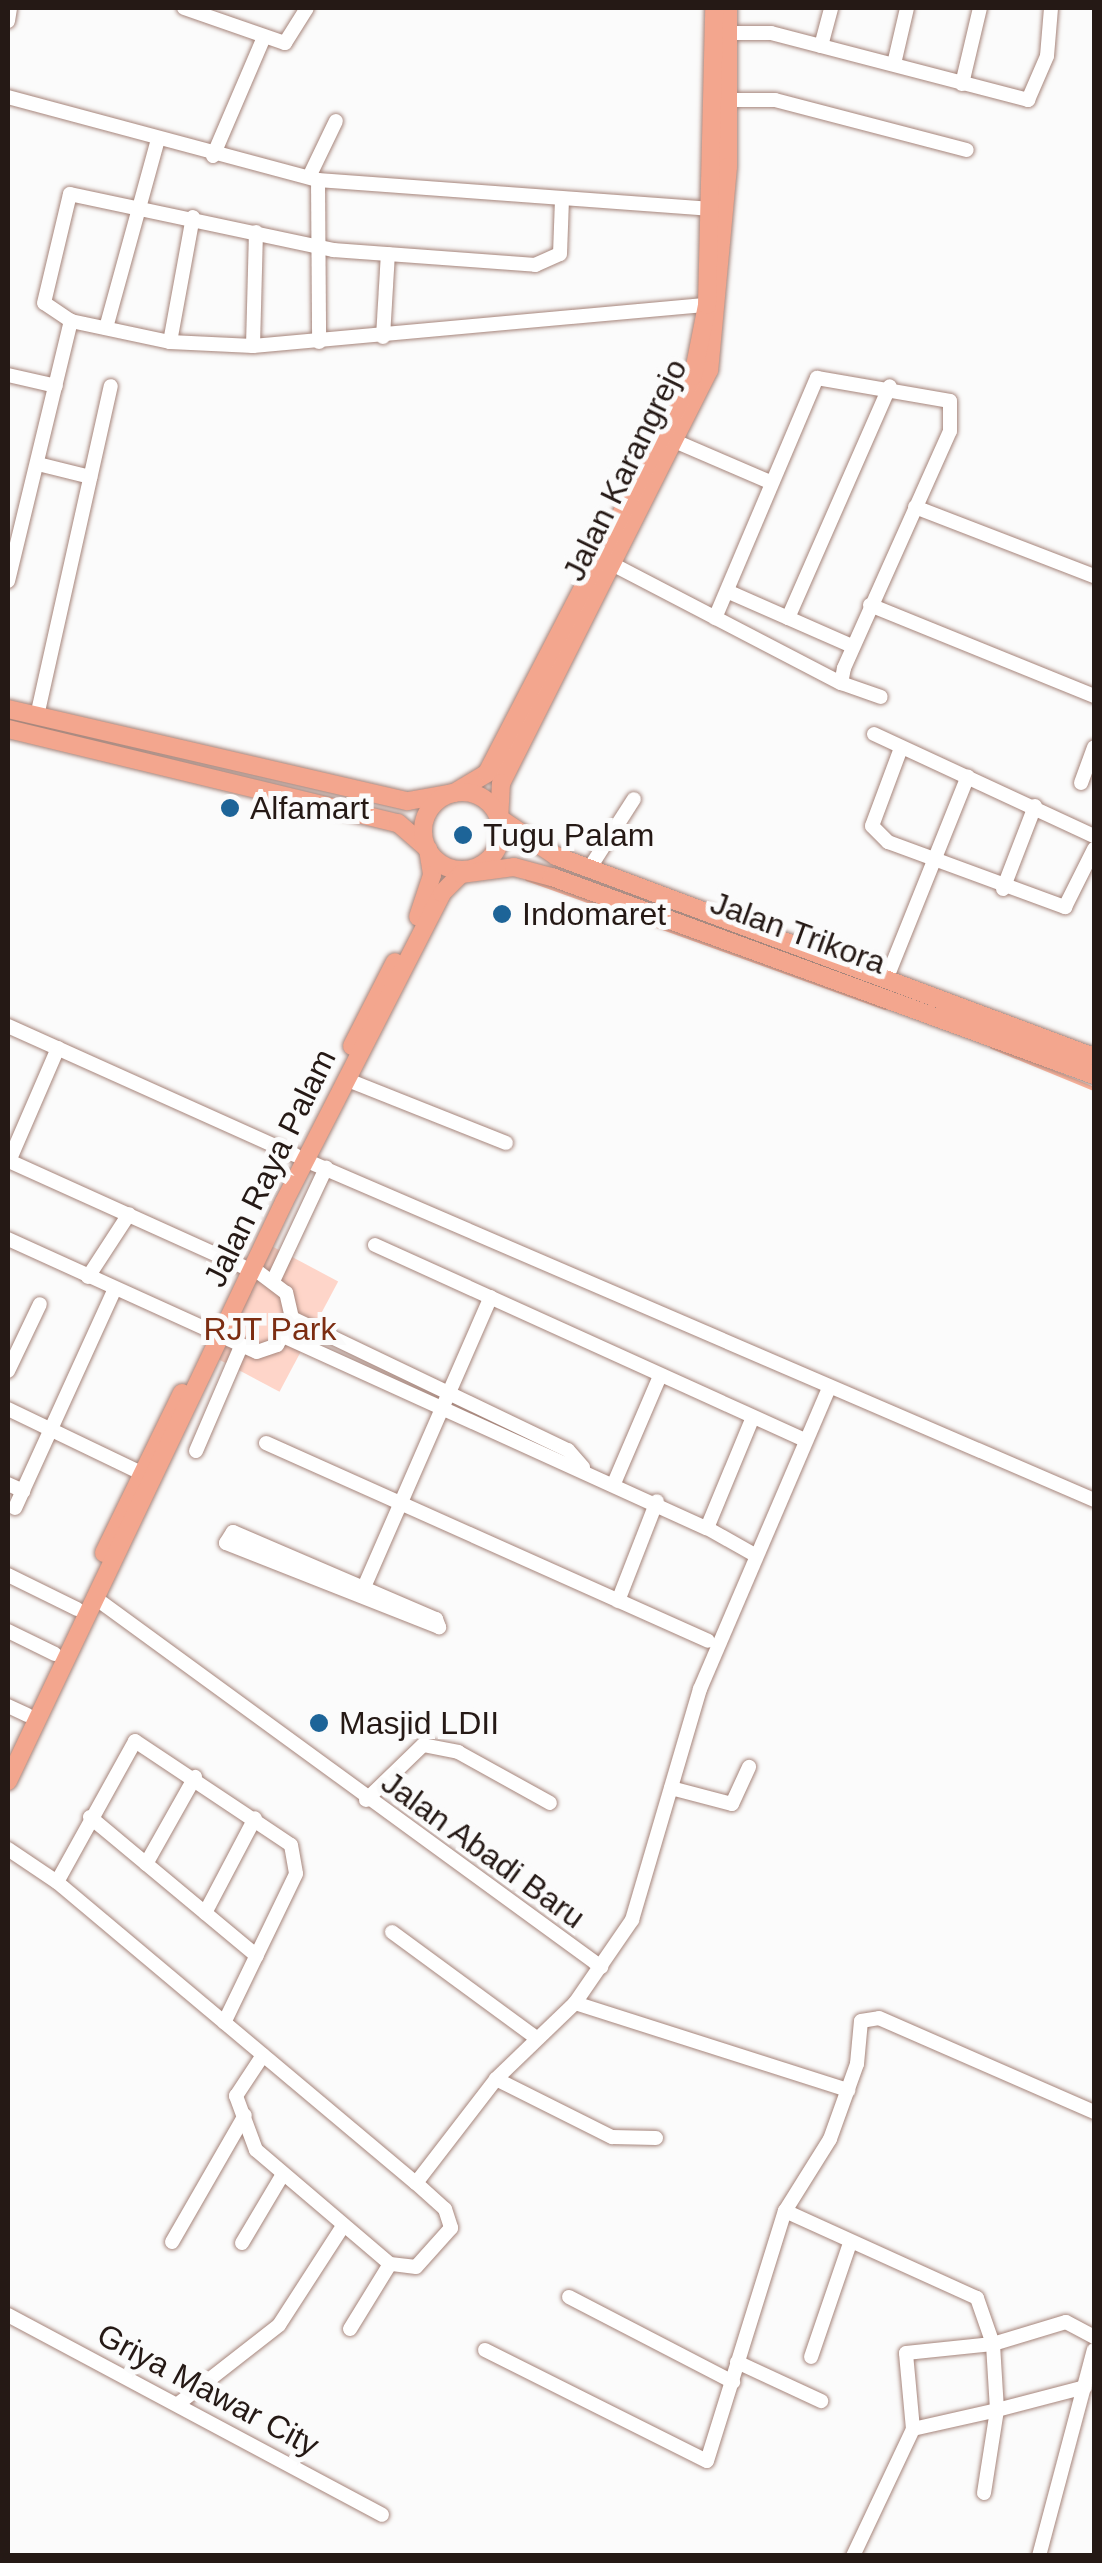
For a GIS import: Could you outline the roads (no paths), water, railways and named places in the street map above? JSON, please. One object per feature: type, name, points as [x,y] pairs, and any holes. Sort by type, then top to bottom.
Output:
[{"type":"main road","name":"Jalan Karangrejo","points":[[499,818],[501,784],[677,442],[709,370],[720,309],[721,100],[714,8]]},
{"type":"main road","name":"Jalan Karangrejo","points":[[454,793],[500,754],[663,442],[693,376],[707,305],[728,8]]},
{"type":"main road","points":[[8,710],[408,802],[454,793],[476,795],[499,818],[495,853],[476,868],[444,865],[382,817],[8,729]]},
{"type":"main road","points":[[428,849],[427,815],[454,793]]},
{"type":"main road","name":"Jalan Trikora","points":[[499,818],[538,849],[888,975],[1094,1057]]},
{"type":"main road","name":"Jalan Raya Palam","points":[[8,1781],[300,1157],[422,909],[428,849]]},
{"type":"main road","name":"Jalan Trikora","points":[[476,868],[552,877],[1094,1076]]},
{"type":"main road","name":"Jalan Raya Palam","points":[[300,1157],[348,1080],[442,893],[476,868]]},
{"type":"main road","name":"Jalan Raya Palam","points":[[8,1757],[141,1473],[216,1337]]},
{"type":"street","points":[[8,21],[10,8]]},
{"type":"street","points":[[184,8],[231,15],[264,37],[289,42],[307,8]]},
{"type":"street","points":[[821,46],[831,8]]},
{"type":"street","points":[[894,64],[907,8]]},
{"type":"street","points":[[962,84],[980,8]]},
{"type":"street","points":[[727,33],[821,46],[1032,99],[1056,18],[1050,8]]},
{"type":"street","points":[[213,156],[264,37]]},
{"type":"street","points":[[8,97],[157,144],[313,179],[712,210]]},
{"type":"street","points":[[721,100],[775,100],[967,150]]},
{"type":"street","points":[[318,342],[313,179],[336,120]]},
{"type":"street","points":[[106,328],[135,204],[157,144]]},
{"type":"street","points":[[562,199],[560,254],[549,264],[314,246],[82,192],[65,201],[44,302],[71,321],[170,342],[253,346],[383,338],[707,305]]},
{"type":"street","points":[[170,342],[193,217]]},
{"type":"street","points":[[253,346],[256,232]]},
{"type":"street","points":[[383,338],[388,254]]},
{"type":"street","points":[[8,581],[71,321]]},
{"type":"street","points":[[8,375],[56,386]]},
{"type":"street","points":[[715,618],[817,378],[890,386],[957,408],[850,646],[841,683]]},
{"type":"street","points":[[37,716],[111,386]]},
{"type":"street","points":[[788,618],[890,386]]},
{"type":"street","points":[[677,442],[772,483]]},
{"type":"street","points":[[38,464],[90,477]]},
{"type":"street","points":[[915,507],[1094,576]]},
{"type":"street","points":[[614,564],[841,683],[881,697]]},
{"type":"street","points":[[729,592],[850,646]]},
{"type":"street","points":[[870,605],[1094,696]]},
{"type":"street","points":[[874,734],[1094,836]]},
{"type":"street","points":[[1081,784],[1094,747]]},
{"type":"street","points":[[901,748],[873,830],[933,862],[1065,907],[1094,849]]},
{"type":"street","points":[[888,975],[968,776]]},
{"type":"street","points":[[589,869],[634,798]]},
{"type":"street","points":[[1003,889],[1036,806]]},
{"type":"street","points":[[8,1026],[829,1388],[1094,1500]]},
{"type":"street","points":[[58,1048],[9,1161],[274,1279],[292,1318],[568,1450],[584,1467]]},
{"type":"street","points":[[348,1080],[506,1144]]},
{"type":"street","points":[[274,1279],[326,1168]]},
{"type":"street","points":[[88,1277],[129,1214]]},
{"type":"street","points":[[8,1239],[240,1348],[266,1351],[284,1336],[292,1318]]},
{"type":"street","points":[[375,1245],[804,1440]]},
{"type":"street","points":[[15,1508],[115,1289]]},
{"type":"street","points":[[362,1593],[492,1297]]},
{"type":"street","points":[[8,1372],[40,1304]]},
{"type":"street","points":[[284,1336],[444,1411],[615,1481],[755,1555]]},
{"type":"street","points":[[196,1451],[240,1348]]},
{"type":"street","points":[[615,1481],[660,1376]]},
{"type":"street","points":[[416,2183],[496,2079],[535,2036],[574,2003],[632,1920],[671,1788],[755,1555],[829,1388]]},
{"type":"street","points":[[8,1409],[141,1473]]},
{"type":"street","points":[[707,1528],[753,1417]]},
{"type":"street","points":[[266,1443],[708,1641]]},
{"type":"street","points":[[8,1484],[23,1491]]},
{"type":"street","points":[[618,1601],[657,1502]]},
{"type":"street","points":[[362,1593],[226,1542],[224,1534],[362,1593],[438,1629],[436,1619],[362,1593]]},
{"type":"street","points":[[8,1575],[78,1609]]},
{"type":"street","name":"Jalan Abadi Baru","points":[[94,1597],[366,1800],[600,1967]]},
{"type":"street","points":[[8,1631],[56,1654]]},
{"type":"street","points":[[8,1706],[27,1715]]},
{"type":"street","points":[[56,1882],[130,1744],[195,1777],[255,1818],[299,1859],[224,2023]]},
{"type":"street","points":[[366,1800],[423,1745],[458,1752],[550,1803]]},
{"type":"street","points":[[671,1788],[732,1804],[749,1767]]},
{"type":"street","points":[[146,1864],[195,1777]]},
{"type":"street","points":[[90,1817],[257,1956]]},
{"type":"street","points":[[205,1913],[255,1818]]},
{"type":"street","points":[[8,1849],[56,1882],[224,2023],[263,2055],[416,2183],[445,2209],[451,2228],[409,2271],[390,2264],[254,2146],[236,2093],[263,2055]]},
{"type":"street","points":[[392,1932],[535,2036]]},
{"type":"street","points":[[574,2003],[848,2090]]},
{"type":"street","points":[[486,2350],[699,2462],[712,2456],[785,2211],[848,2090],[860,2023],[874,2016],[1094,2112]]},
{"type":"street","points":[[496,2079],[612,2137],[656,2138]]},
{"type":"street","points":[[172,2242],[245,2115]]},
{"type":"street","points":[[242,2243],[283,2174]]},
{"type":"street","points":[[785,2211],[850,2244],[969,2292],[992,2344],[997,2410],[984,2493]]},
{"type":"street","points":[[178,2404],[280,2324],[343,2226]]},
{"type":"street","points":[[810,2357],[850,2244]]},
{"type":"street","points":[[350,2329],[390,2264]]},
{"type":"street","points":[[569,2296],[732,2382]]},
{"type":"street","name":"Griya Mawar City","points":[[8,2315],[382,2515]]},
{"type":"street","points":[[853,2556],[913,2429],[906,2353],[992,2344],[1066,2322],[1094,2337]]},
{"type":"street","points":[[1039,2556],[1094,2350]]},
{"type":"street","points":[[737,2362],[821,2402]]},
{"type":"street","points":[[913,2429],[1085,2387]]},
{"type":"waterway","points":[[527,879],[885,1008]]},
{"type":"waterway","points":[[992,1047],[1094,1089]]},
{"type":"place","name":"Alfamart","points":[[230,808]]},
{"type":"place","name":"Tugu Palam","points":[[463,835]]},
{"type":"place","name":"Indomaret","points":[[502,914]]},
{"type":"place","name":"Masjid LDII","points":[[319,1723]]},
{"type":"park label","name":"RJT Park","points":[[270,1329]]}]
